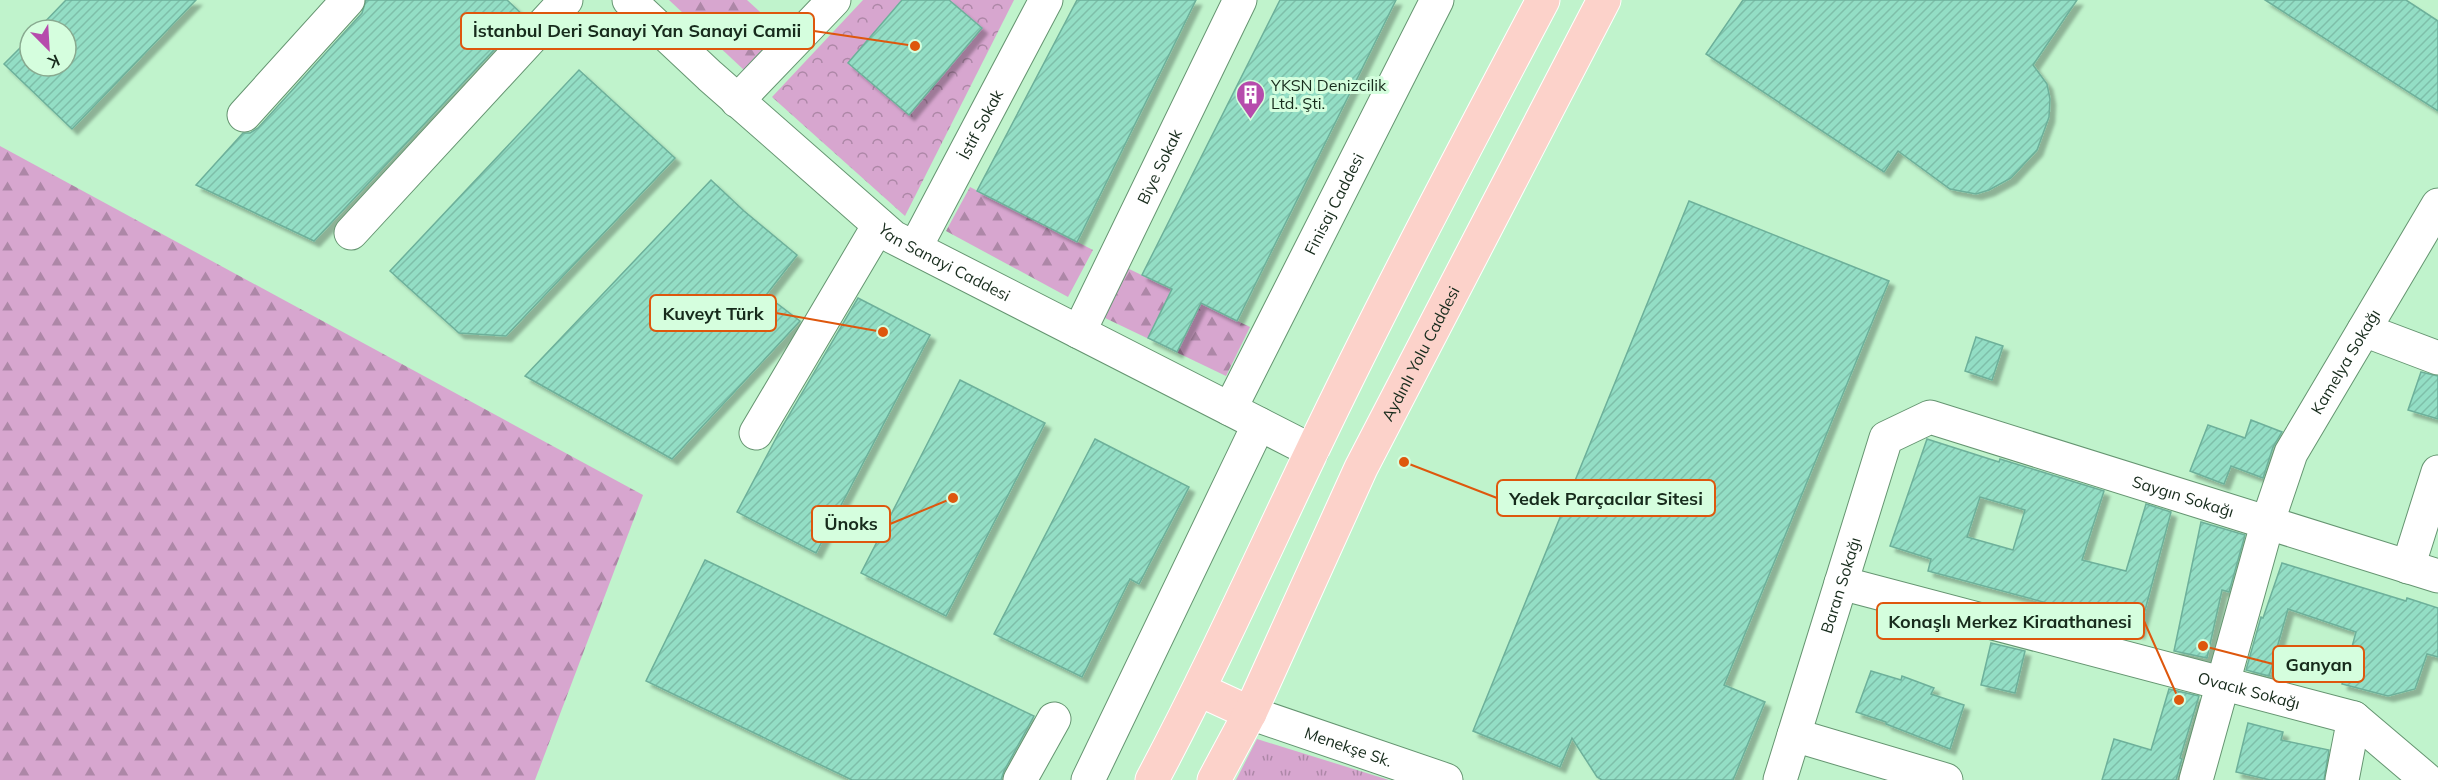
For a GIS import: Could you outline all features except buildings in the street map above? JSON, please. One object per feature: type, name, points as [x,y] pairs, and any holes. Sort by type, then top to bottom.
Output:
[{"type":"main road","points":[[1152,780],[1200,690],[1312,451],[1449,177],[1543,0]]},
{"type":"main road","name":"Aydınlı Yolu Caddesi","points":[[1214,780],[1250,713],[1361,468],[1604,0]]},
{"type":"main road","points":[[1200,690],[1250,713]]},
{"type":"street","points":[[244,115],[348,0]]},
{"type":"street","points":[[351,232],[566,0]]},
{"type":"street","name":"Yan Sanayi Caddesi","points":[[629,0],[737,100],[893,237],[1312,451]]},
{"type":"street","points":[[737,100],[834,0]]},
{"type":"street","name":"İstif Sokak","points":[[915,248],[1046,0]]},
{"type":"street","name":"Biye Sokak","points":[[1079,332],[1240,0]]},
{"type":"street","name":"Finisaj Caddesi","points":[[1230,409],[1437,0]]},
{"type":"street","name":"Kamelya Sokağı","points":[[2196,780],[2268,521],[2291,453],[2437,210]]},
{"type":"street","points":[[756,433],[879,225]]},
{"type":"street","points":[[2364,330],[2438,358]]},
{"type":"street","name":"Saygın Sokağı","points":[[1930,417],[2423,571]]},
{"type":"street","name":"Baran Sokağı","points":[[1780,780],[1886,438],[1930,417]]},
{"type":"street","points":[[1088,780],[1259,424]]},
{"type":"street","points":[[2423,571],[2438,472]]},
{"type":"street","name":"Ovacık Sokağı","points":[[1841,583],[2354,718],[2427,780]]},
{"type":"street","name":"Menekşe Sk.","points":[[1250,713],[1446,780]]},
{"type":"street","points":[[2342,780],[2354,718]]},
{"type":"street","points":[[1020,780],[1054,719]]},
{"type":"street","points":[[1794,735],[1946,780]]},
{"type":"green space","points":[[669,0],[747,0],[781,31],[744,70]]},
{"type":"green space","points":[[863,0],[1014,0],[905,216],[772,97]]},
{"type":"green space","points":[[0,146],[643,495],[535,780],[0,780]]},
{"type":"green space","points":[[970,187],[1093,250],[1068,297],[946,231]]},
{"type":"green space","points":[[1127,268],[1250,327],[1226,376],[1103,317]]},
{"type":"green space","points":[[1257,739],[1389,780],[1236,780]]},
{"type":"place","name":"İstanbul Deri Sanayi Yan Sanayi Camii","points":[[915,46]]},
{"type":"place","name":"YKSN Denizcilik Ltd. Şti.","points":[[1250,120]]},
{"type":"place","name":"Kuveyt Türk","points":[[883,332]]},
{"type":"place","name":"Yedek Parçacılar Sitesi","points":[[1404,462]]},
{"type":"place","name":"Ünoks","points":[[953,498]]},
{"type":"place","name":"Ganyan","points":[[2203,646]]},
{"type":"place","name":"Konaşlı Merkez Kiraathanesi","points":[[2179,700]]}]
